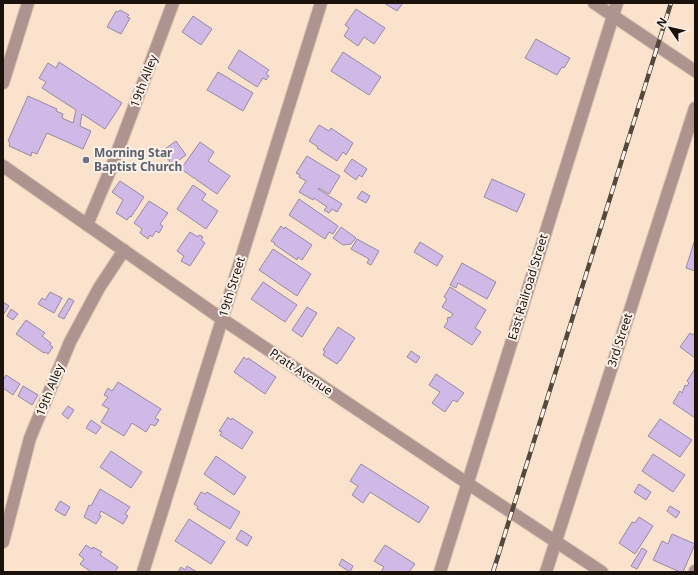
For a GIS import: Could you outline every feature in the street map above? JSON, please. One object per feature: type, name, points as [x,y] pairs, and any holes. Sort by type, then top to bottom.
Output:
[{"type":"street","points":[[3,83],[28,3]]},
{"type":"street","name":"19th Alley","points":[[87,225],[112,166],[173,3]]},
{"type":"street","name":"19th Street","points":[[143,572],[322,3]]},
{"type":"street","points":[[594,3],[695,71]]},
{"type":"street","name":"East Railroad Street","points":[[440,572],[617,3]]},
{"type":"street","name":"3rd Street","points":[[546,572],[695,108]]},
{"type":"street","name":"Pratt Avenue","points":[[3,166],[222,319],[602,572]]},
{"type":"street","name":"19th Alley","points":[[3,542],[30,438],[66,349],[99,288],[124,250]]},
{"type":"building","points":[[384,3],[403,3],[397,11]]},
{"type":"building","points":[[356,9],[385,28],[374,44],[364,37],[358,46],[344,36],[349,28],[345,25]]},
{"type":"building","points":[[120,10],[129,15],[127,17],[130,18],[121,34],[107,27],[116,11],[118,12]]},
{"type":"building","points":[[193,16],[212,29],[201,45],[182,32]]},
{"type":"building","points":[[536,39],[570,58],[564,68],[562,67],[557,75],[525,58]]},
{"type":"building","points":[[239,50],[269,70],[266,74],[269,76],[266,80],[263,78],[257,87],[228,68]]},
{"type":"building","points":[[343,52],[381,77],[369,95],[331,71]]},
{"type":"building","points":[[59,62],[122,103],[105,129],[82,114],[80,126],[91,131],[83,149],[47,133],[37,154],[32,152],[31,156],[9,146],[10,143],[8,141],[28,96],[57,109],[56,111],[63,114],[62,118],[73,123],[76,110],[42,88],[46,82],[39,78],[48,63],[56,68]]},
{"type":"building","points":[[218,72],[253,93],[243,111],[207,90]]},
{"type":"building","points":[[319,125],[329,131],[331,128],[353,143],[346,155],[343,152],[337,161],[309,141]]},
{"type":"building","points":[[176,141],[186,155],[172,165],[162,151]]},
{"type":"building","points":[[200,142],[214,152],[208,161],[230,176],[217,194],[181,169]]},
{"type":"building","points":[[307,156],[340,176],[329,194],[319,188],[318,189],[342,204],[337,212],[332,209],[329,213],[324,210],[327,207],[314,198],[313,200],[299,192],[306,181],[299,177],[300,175],[296,173]]},
{"type":"building","points":[[352,159],[367,169],[362,177],[359,175],[356,180],[344,171]]},
{"type":"building","points":[[492,179],[525,194],[517,212],[484,197]]},
{"type":"building","points":[[120,181],[144,197],[131,217],[130,216],[127,220],[116,213],[123,200],[112,192]]},
{"type":"building","points":[[193,185],[206,194],[202,200],[218,211],[206,229],[177,209]]},
{"type":"building","points":[[362,191],[370,196],[366,203],[357,198]]},
{"type":"building","points":[[299,199],[338,226],[333,234],[329,232],[325,239],[289,215]]},
{"type":"building","points":[[149,201],[168,213],[160,224],[163,226],[159,233],[156,231],[152,237],[150,235],[148,239],[140,233],[142,229],[134,223]]},
{"type":"building","points":[[281,226],[284,229],[285,227],[312,245],[302,260],[298,257],[297,260],[271,241]]},
{"type":"building","points":[[341,227],[356,238],[351,244],[343,245],[333,238]]},
{"type":"building","points":[[190,232],[198,237],[199,235],[203,237],[201,240],[205,243],[190,266],[181,261],[184,256],[177,251]]},
{"type":"building","points":[[357,239],[379,251],[371,265],[367,263],[369,259],[351,249]]},
{"type":"building","points":[[695,239],[695,271],[686,268]]},
{"type":"building","points":[[420,242],[443,256],[437,266],[414,252]]},
{"type":"building","points":[[273,249],[311,274],[297,296],[259,270]]},
{"type":"building","points":[[462,263],[496,282],[487,299],[458,283],[456,288],[450,285]]},
{"type":"building","points":[[263,282],[297,305],[285,322],[251,299]]},
{"type":"building","points":[[450,287],[486,310],[475,328],[481,332],[472,345],[444,327],[448,321],[448,317],[450,318],[453,314],[442,307],[447,299],[444,297]]},
{"type":"building","points":[[50,292],[62,298],[54,313],[38,304],[42,298],[45,300]]},
{"type":"building","points":[[69,298],[74,301],[64,319],[58,316]]},
{"type":"building","points":[[3,302],[9,306],[3,315]]},
{"type":"building","points":[[307,307],[317,313],[302,337],[292,330]]},
{"type":"building","points":[[11,309],[18,314],[13,320],[7,316]]},
{"type":"building","points":[[26,320],[45,333],[42,336],[51,343],[50,345],[53,347],[48,354],[45,352],[44,353],[16,334]]},
{"type":"building","points":[[338,327],[355,338],[337,364],[323,355],[325,351],[323,350]]},
{"type":"building","points":[[695,332],[695,358],[680,347],[690,333],[693,335]]},
{"type":"building","points":[[411,351],[420,357],[416,363],[407,357]]},
{"type":"building","points":[[244,357],[247,360],[248,358],[276,377],[265,394],[234,372]]},
{"type":"building","points":[[694,370],[695,418],[673,403],[680,391],[682,393],[685,385],[687,386],[689,383],[687,381]]},
{"type":"building","points":[[436,374],[464,393],[457,402],[453,400],[445,412],[432,403],[440,392],[429,385]]},
{"type":"building","points":[[6,375],[20,384],[13,395],[3,388],[3,380]]},
{"type":"building","points":[[118,382],[161,409],[155,418],[159,420],[155,426],[151,424],[146,432],[132,423],[124,436],[101,422],[109,409],[102,405],[108,397],[104,395],[108,388],[112,391]]},
{"type":"building","points":[[23,386],[38,395],[32,405],[18,396]]},
{"type":"building","points":[[68,406],[74,410],[68,419],[62,414]]},
{"type":"building","points":[[228,417],[231,420],[232,418],[253,432],[242,449],[220,435],[222,432],[219,431]]},
{"type":"building","points":[[660,419],[692,440],[680,457],[648,436]]},
{"type":"building","points":[[91,420],[101,427],[96,434],[86,428]]},
{"type":"building","points":[[111,451],[142,472],[131,488],[100,467]]},
{"type":"building","points":[[653,454],[685,475],[673,492],[642,471]]},
{"type":"building","points":[[216,456],[246,477],[234,495],[204,474]]},
{"type":"building","points":[[361,464],[429,507],[419,523],[370,492],[363,503],[352,495],[358,486],[350,481]]},
{"type":"building","points":[[639,484],[651,492],[646,500],[634,492]]},
{"type":"building","points":[[100,489],[130,507],[125,514],[128,516],[123,524],[101,511],[99,515],[101,516],[96,524],[84,517],[89,505],[91,506]]},
{"type":"building","points":[[201,492],[205,494],[207,492],[240,512],[230,529],[197,509],[198,507],[194,504]]},
{"type":"building","points":[[60,501],[70,507],[65,516],[55,510]]},
{"type":"building","points":[[670,506],[680,512],[676,518],[667,511]]},
{"type":"building","points":[[639,517],[653,526],[635,554],[619,543],[632,522],[635,523]]},
{"type":"building","points":[[189,519],[225,542],[211,564],[175,541]]},
{"type":"building","points":[[241,530],[252,537],[247,546],[236,539]]},
{"type":"building","points":[[672,534],[695,544],[683,572],[653,560],[662,541],[668,544]]},
{"type":"building","points":[[86,545],[92,549],[93,547],[102,552],[100,555],[118,567],[115,572],[91,572],[80,564],[84,559],[79,555]]},
{"type":"building","points":[[385,545],[415,564],[409,572],[381,572],[384,567],[374,561]]},
{"type":"building","points":[[642,548],[647,551],[637,569],[631,566]]},
{"type":"building","points":[[342,559],[353,566],[350,572],[339,565]]},
{"type":"building","points":[[187,566],[197,572],[178,572],[181,567],[185,570]]},
{"type":"railway","points":[[493,572],[671,3]]},
{"type":"place","name":"Morning Star Baptist Church","points":[[86,160]]}]
